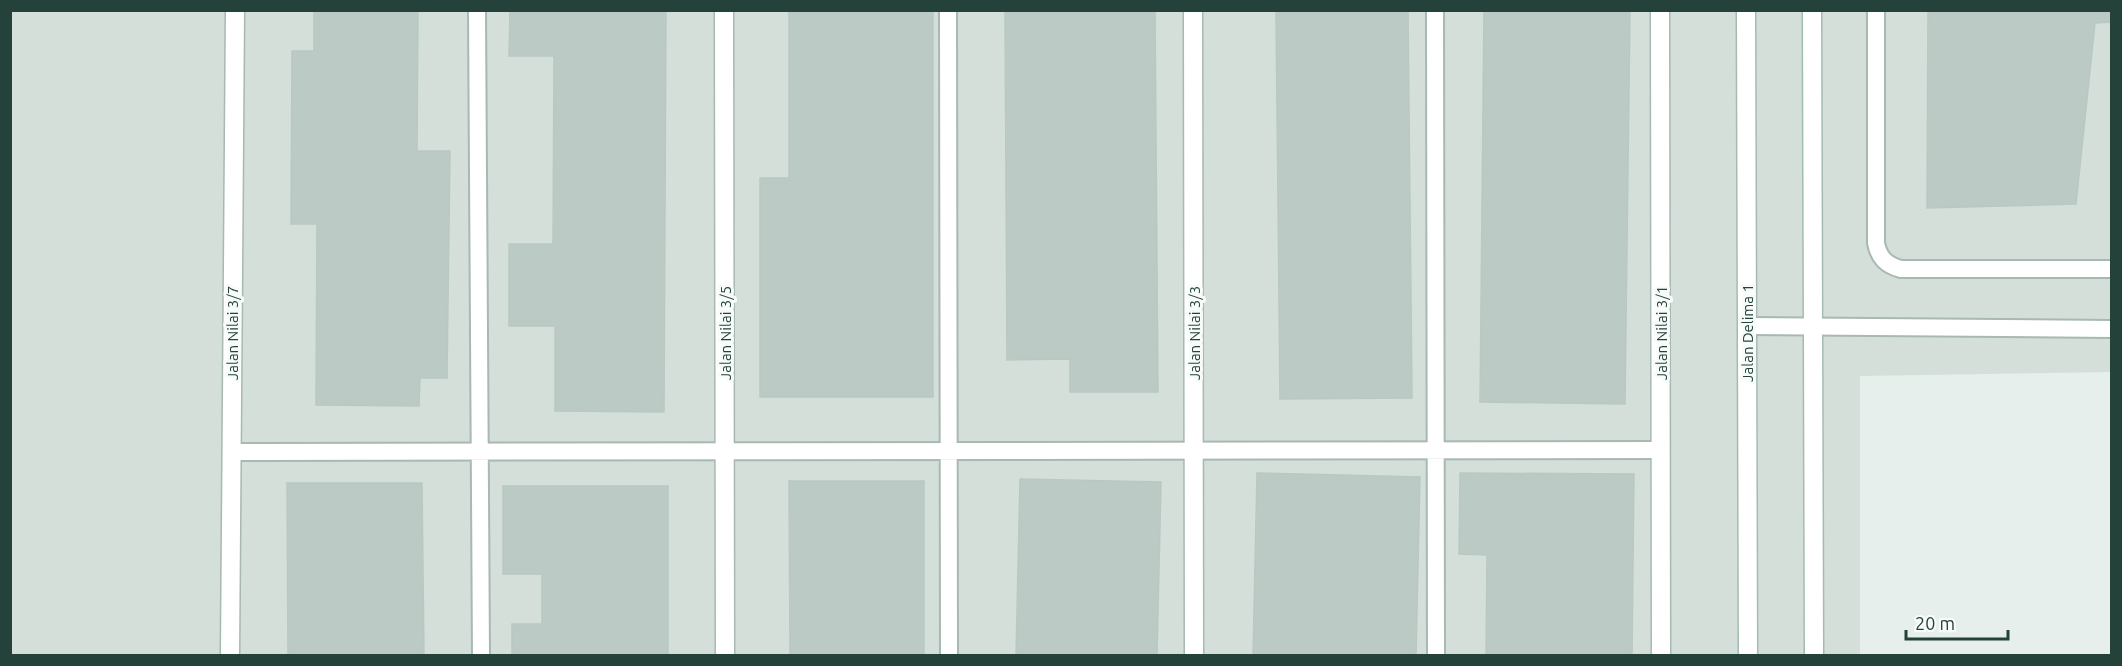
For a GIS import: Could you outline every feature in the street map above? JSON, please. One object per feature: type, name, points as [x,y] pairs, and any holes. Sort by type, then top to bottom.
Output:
[{"type":"street","name":"Jalan Nilai 3/7","points":[[230,656],[235,10]]},
{"type":"street","name":"Jalan Nilai 3/5","points":[[724,10],[725,656]]},
{"type":"street","name":"Jalan Nilai 3/3","points":[[1193,10],[1194,656]]},
{"type":"street","name":"Jalan Nilai 3/1","points":[[1660,10],[1661,656]]},
{"type":"street","name":"Jalan Delima 1","points":[[1746,10],[1748,656]]},
{"type":"street","points":[[1812,10],[1814,656]]},
{"type":"lane","points":[[477,10],[481,656]]},
{"type":"lane","points":[[948,10],[949,656]]},
{"type":"lane","points":[[1436,10],[1436,656]]},
{"type":"lane","points":[[1876,10],[1876,243],[1883,261],[1892,267],[1901,269],[2112,269]]},
{"type":"lane","points":[[1747,326],[2112,329]]},
{"type":"lane","points":[[232,452],[1661,450]]},
{"type":"shaded area","points":[[10,11],[2111,11],[2111,372],[1860,376],[1860,655],[11,655]]},
{"type":"building","points":[[314,10],[418,10],[417,151],[450,151],[447,378],[420,378],[419,406],[316,405],[317,224],[291,224],[292,51],[314,51]]},
{"type":"building","points":[[510,10],[666,10],[664,412],[555,411],[555,326],[509,326],[509,244],[553,244],[554,56],[509,56]]},
{"type":"building","points":[[789,10],[933,10],[933,397],[760,397],[760,178],[789,178]]},
{"type":"building","points":[[1005,10],[1155,10],[1158,392],[1070,392],[1070,359],[1007,360]]},
{"type":"building","points":[[1276,10],[1408,10],[1412,398],[1280,399]]},
{"type":"building","points":[[1484,10],[1630,10],[1625,404],[1480,402]]},
{"type":"building","points":[[1928,10],[2112,10],[2112,22],[2095,23],[2076,204],[1927,208]]},
{"type":"building","points":[[1257,473],[1420,477],[1416,656],[1253,656]]},
{"type":"building","points":[[1460,473],[1634,474],[1632,656],[1486,656],[1487,555],[1459,554]]},
{"type":"building","points":[[1020,479],[1161,482],[1157,656],[1016,656]]},
{"type":"building","points":[[789,481],[924,481],[924,656],[790,656]]},
{"type":"building","points":[[287,483],[422,483],[424,656],[288,656]]},
{"type":"building","points":[[503,486],[668,486],[668,656],[512,656],[512,624],[542,624],[542,574],[503,574]]}]
